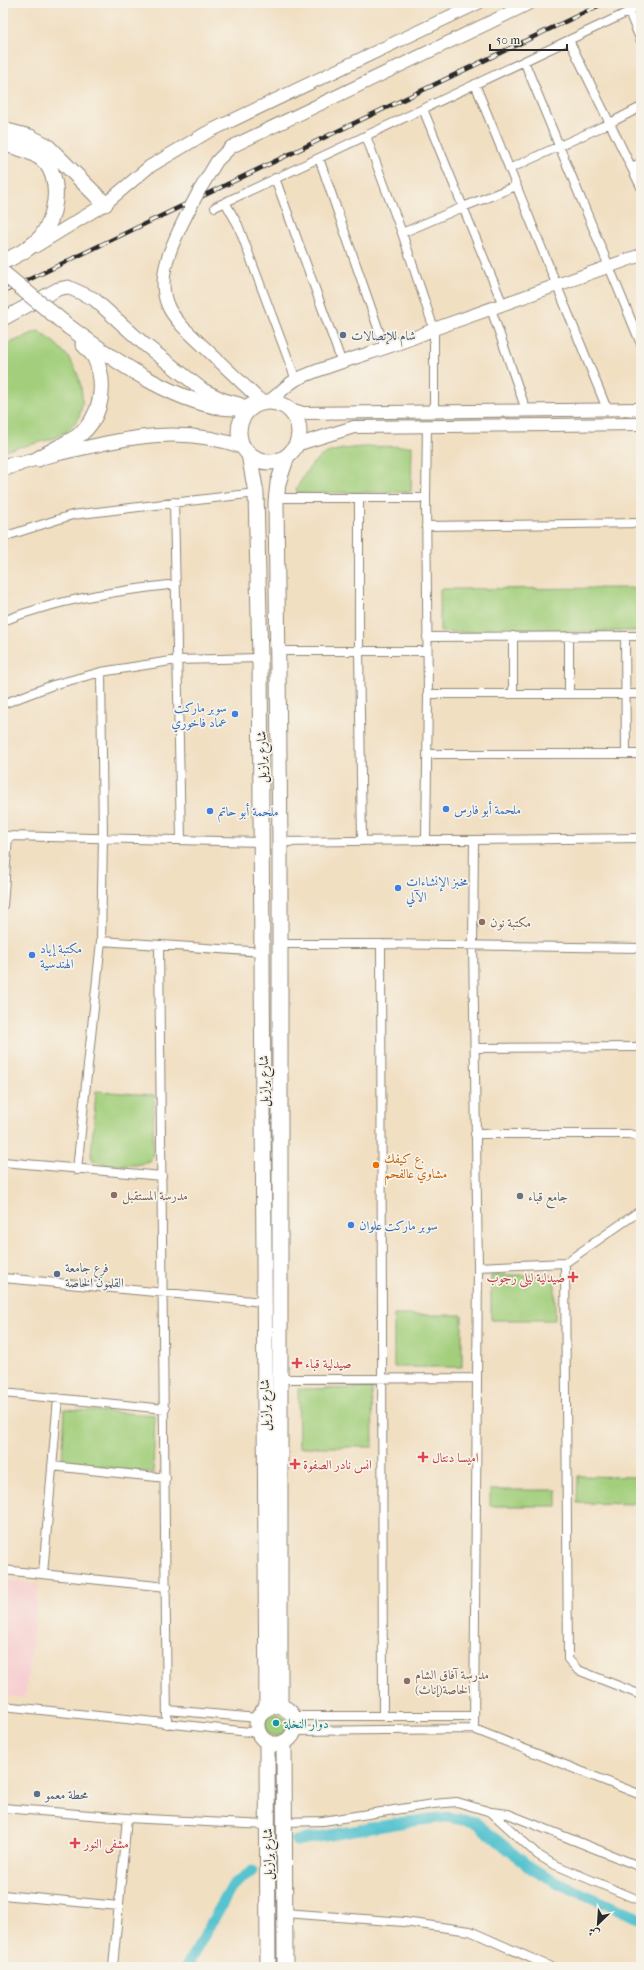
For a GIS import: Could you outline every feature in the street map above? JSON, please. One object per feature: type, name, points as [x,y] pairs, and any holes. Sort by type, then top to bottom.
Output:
[{"type":"highway","points":[[3,130],[30,137],[47,146],[105,204]]},
{"type":"highway","points":[[3,144],[29,151],[47,164],[55,184],[55,204],[51,218],[41,236],[22,254],[3,262]]},
{"type":"highway","points":[[3,273],[69,327],[115,361],[181,395],[214,405],[236,408],[262,403],[278,403],[287,408],[294,415],[298,425],[299,435],[292,451],[278,460],[268,462],[258,459],[246,450],[239,435],[240,423],[246,413],[262,403]]},
{"type":"highway","points":[[38,459],[79,435],[93,420],[101,401],[101,375],[94,357],[69,327]]},
{"type":"highway","name":"شارع برازيل","points":[[246,450],[256,493],[260,658],[263,952],[263,1302],[268,1711]]},
{"type":"highway","name":"شارع برازيل","points":[[268,1711],[281,1379],[280,842],[277,498],[278,483],[292,451]]},
{"type":"highway","points":[[268,1711],[289,1711],[294,1723],[290,1738],[284,1742],[273,1744],[263,1737],[257,1724],[268,1711]]},
{"type":"highway","name":"شارع برازيل","points":[[263,1737],[267,1825],[268,1967]]},
{"type":"highway","name":"شارع برازيل","points":[[284,1742],[285,1967]]},
{"type":"main road","points":[[22,254],[105,204],[149,167],[206,133],[478,3]]},
{"type":"main road","points":[[262,403],[172,315],[167,305],[164,279],[168,255],[190,208],[217,162],[231,147],[530,3]]},
{"type":"main road","points":[[3,319],[58,289],[68,287],[78,290],[94,299],[144,344],[203,390],[224,400],[239,404],[262,403],[296,380],[556,285],[609,268],[641,255]]},
{"type":"main road","points":[[287,408],[303,413],[641,409]]},
{"type":"main road","points":[[292,451],[354,427],[428,425],[641,424]]},
{"type":"main road","points":[[3,470],[10,465],[122,439],[178,434],[213,438],[246,450]]},
{"type":"street","points":[[214,207],[641,6]]},
{"type":"street","points":[[628,12],[641,41]]},
{"type":"street","points":[[569,40],[641,187]]},
{"type":"street","points":[[524,61],[641,344]]},
{"type":"street","points":[[475,84],[607,410]]},
{"type":"street","points":[[509,169],[610,123],[641,107]]},
{"type":"street","points":[[423,109],[503,305]]},
{"type":"street","points":[[366,136],[402,233],[434,329],[434,411]]},
{"type":"street","points":[[319,158],[385,348]]},
{"type":"street","points":[[631,167],[641,163]]},
{"type":"street","points":[[275,178],[342,363]]},
{"type":"street","points":[[402,233],[516,186]]},
{"type":"street","points":[[225,202],[238,225],[296,380]]},
{"type":"street","points":[[491,309],[526,410]]},
{"type":"street","points":[[426,840],[428,694],[426,498],[428,425]]},
{"type":"street","points":[[3,537],[72,515],[256,493]]},
{"type":"street","points":[[277,498],[426,498]]},
{"type":"street","points":[[359,498],[359,651],[362,841]]},
{"type":"street","points":[[174,502],[181,839]]},
{"type":"street","points":[[426,526],[641,523]]},
{"type":"street","points":[[3,621],[32,610],[109,592],[176,584]]},
{"type":"street","points":[[513,636],[513,694]]},
{"type":"street","points":[[569,636],[569,694]]},
{"type":"street","points":[[625,636],[626,754]]},
{"type":"street","points":[[427,637],[641,636]]},
{"type":"street","points":[[278,652],[427,651]]},
{"type":"street","points":[[3,704],[53,685],[101,672],[177,660],[260,658]]},
{"type":"street","points":[[77,1170],[101,941],[103,838],[101,672]]},
{"type":"street","points":[[428,694],[641,694]]},
{"type":"street","points":[[427,754],[641,754]]},
{"type":"street","points":[[3,906],[6,835],[262,842]]},
{"type":"street","points":[[280,842],[641,838]]},
{"type":"street","points":[[474,840],[473,946],[476,1048],[478,1267],[474,1729]]},
{"type":"street","points":[[101,941],[263,952]]},
{"type":"street","points":[[280,944],[641,948]]},
{"type":"street","points":[[381,944],[383,1716]]},
{"type":"street","points":[[159,945],[166,1478],[167,1724]]},
{"type":"street","points":[[476,1048],[641,1047]]},
{"type":"street","points":[[476,1134],[629,1134],[641,1138]]},
{"type":"street","points":[[3,1162],[77,1170],[162,1176]]},
{"type":"street","points":[[478,1267],[565,1263],[641,1210]]},
{"type":"street","points":[[565,1263],[568,1659],[578,1670],[641,1695]]},
{"type":"street","points":[[3,1278],[263,1302]]},
{"type":"street","points":[[281,1379],[478,1378]]},
{"type":"street","points":[[3,1392],[165,1409]]},
{"type":"street","points":[[43,1574],[58,1398]]},
{"type":"street","points":[[52,1466],[166,1478]]},
{"type":"street","points":[[3,1570],[167,1587]]},
{"type":"street","points":[[3,1706],[167,1724],[263,1737]]},
{"type":"street","points":[[167,1710],[268,1711]]},
{"type":"street","points":[[294,1723],[383,1716],[473,1716]]},
{"type":"street","points":[[294,1723],[474,1729],[641,1795]]},
{"type":"street","points":[[284,1822],[323,1821],[457,1802],[492,1812],[508,1814],[641,1868]]},
{"type":"street","points":[[3,1808],[127,1818],[267,1825]]},
{"type":"street","points":[[492,1812],[538,1855],[552,1864],[641,1901]]},
{"type":"street","points":[[113,1967],[127,1818]]},
{"type":"street","points":[[3,1895],[119,1906]]},
{"type":"street","points":[[285,1913],[404,1922],[470,1931],[552,1967]]},
{"type":"shaded area","points":[[3,1580],[39,1584],[25,1698],[3,1696]]},
{"type":"green space","points":[[38,331],[62,350],[74,366],[81,385],[81,411],[75,424],[61,435],[45,441],[3,451],[3,346]]},
{"type":"green space","points":[[412,446],[411,492],[298,493],[296,489],[306,472],[313,464],[320,457],[328,453],[351,448]]},
{"type":"green space","points":[[641,588],[641,631],[440,632],[440,589]]},
{"type":"green space","points":[[96,1091],[154,1095],[153,1153],[150,1162],[136,1165],[122,1165],[94,1162],[91,1156]]},
{"type":"green space","points":[[491,1275],[555,1275],[555,1320],[491,1320]]},
{"type":"green space","points":[[394,1315],[462,1315],[462,1367],[394,1367]]},
{"type":"green space","points":[[372,1388],[373,1447],[299,1447],[298,1389]]},
{"type":"green space","points":[[65,1409],[155,1415],[153,1473],[62,1462]]},
{"type":"green space","points":[[578,1476],[641,1477],[641,1504],[577,1503]]},
{"type":"green space","points":[[490,1490],[557,1490],[557,1506],[490,1506]]},
{"type":"green space","points":[[276,1714],[284,1717],[287,1725],[284,1733],[276,1736],[268,1733],[265,1725],[268,1717]]},
{"type":"waterway","points":[[296,1841],[406,1822],[446,1817],[475,1822],[532,1869],[560,1884],[641,1919]]},
{"type":"waterway","points":[[186,1967],[233,1885],[252,1871]]},
{"type":"railway","points":[[3,292],[604,3]]},
{"type":"place","name":"شام للإتصالات","points":[[343,335]]},
{"type":"place","name":"سوبر ماركت عماد فاخوري","points":[[235,714]]},
{"type":"place","name":"ملحمة أبو فارس","points":[[446,809]]},
{"type":"place","name":"ملحمة أبو حاتم","points":[[210,811]]},
{"type":"place","name":"مخبز الإنشاءات الآلي","points":[[398,888]]},
{"type":"place","name":"مكتبة نون","points":[[482,922]]},
{"type":"place","name":"مكتبة إياد الهندسية","points":[[32,955]]},
{"type":"place","name":"ع كيفك. مشاوي عالفحم","points":[[376,1165]]},
{"type":"place","name":"مدرسة المستقبل","points":[[114,1195]]},
{"type":"place","name":"جامع قباء","points":[[520,1196]]},
{"type":"place","name":"سوبر ماركت علوان","points":[[351,1225]]},
{"type":"place","name":"فرع جامعة القلمون الخاصة","points":[[57,1274]]},
{"type":"place","name":"صيدلية ليلى رجوب","points":[[573,1277]]},
{"type":"place","name":"صيدلية قباء","points":[[297,1363]]},
{"type":"place","name":"اميسا دنتال","points":[[423,1457]]},
{"type":"place","name":"انس نادر الصفوة","points":[[295,1464]]},
{"type":"place","name":"مدرسة آفاق الشام الخاصة(إناث)","points":[[407,1681]]},
{"type":"place","name":"دوار النخلة","points":[[276,1723]]},
{"type":"place","name":"محطة معمو","points":[[37,1794]]},
{"type":"place","name":"مشفى النور","points":[[75,1843]]}]
